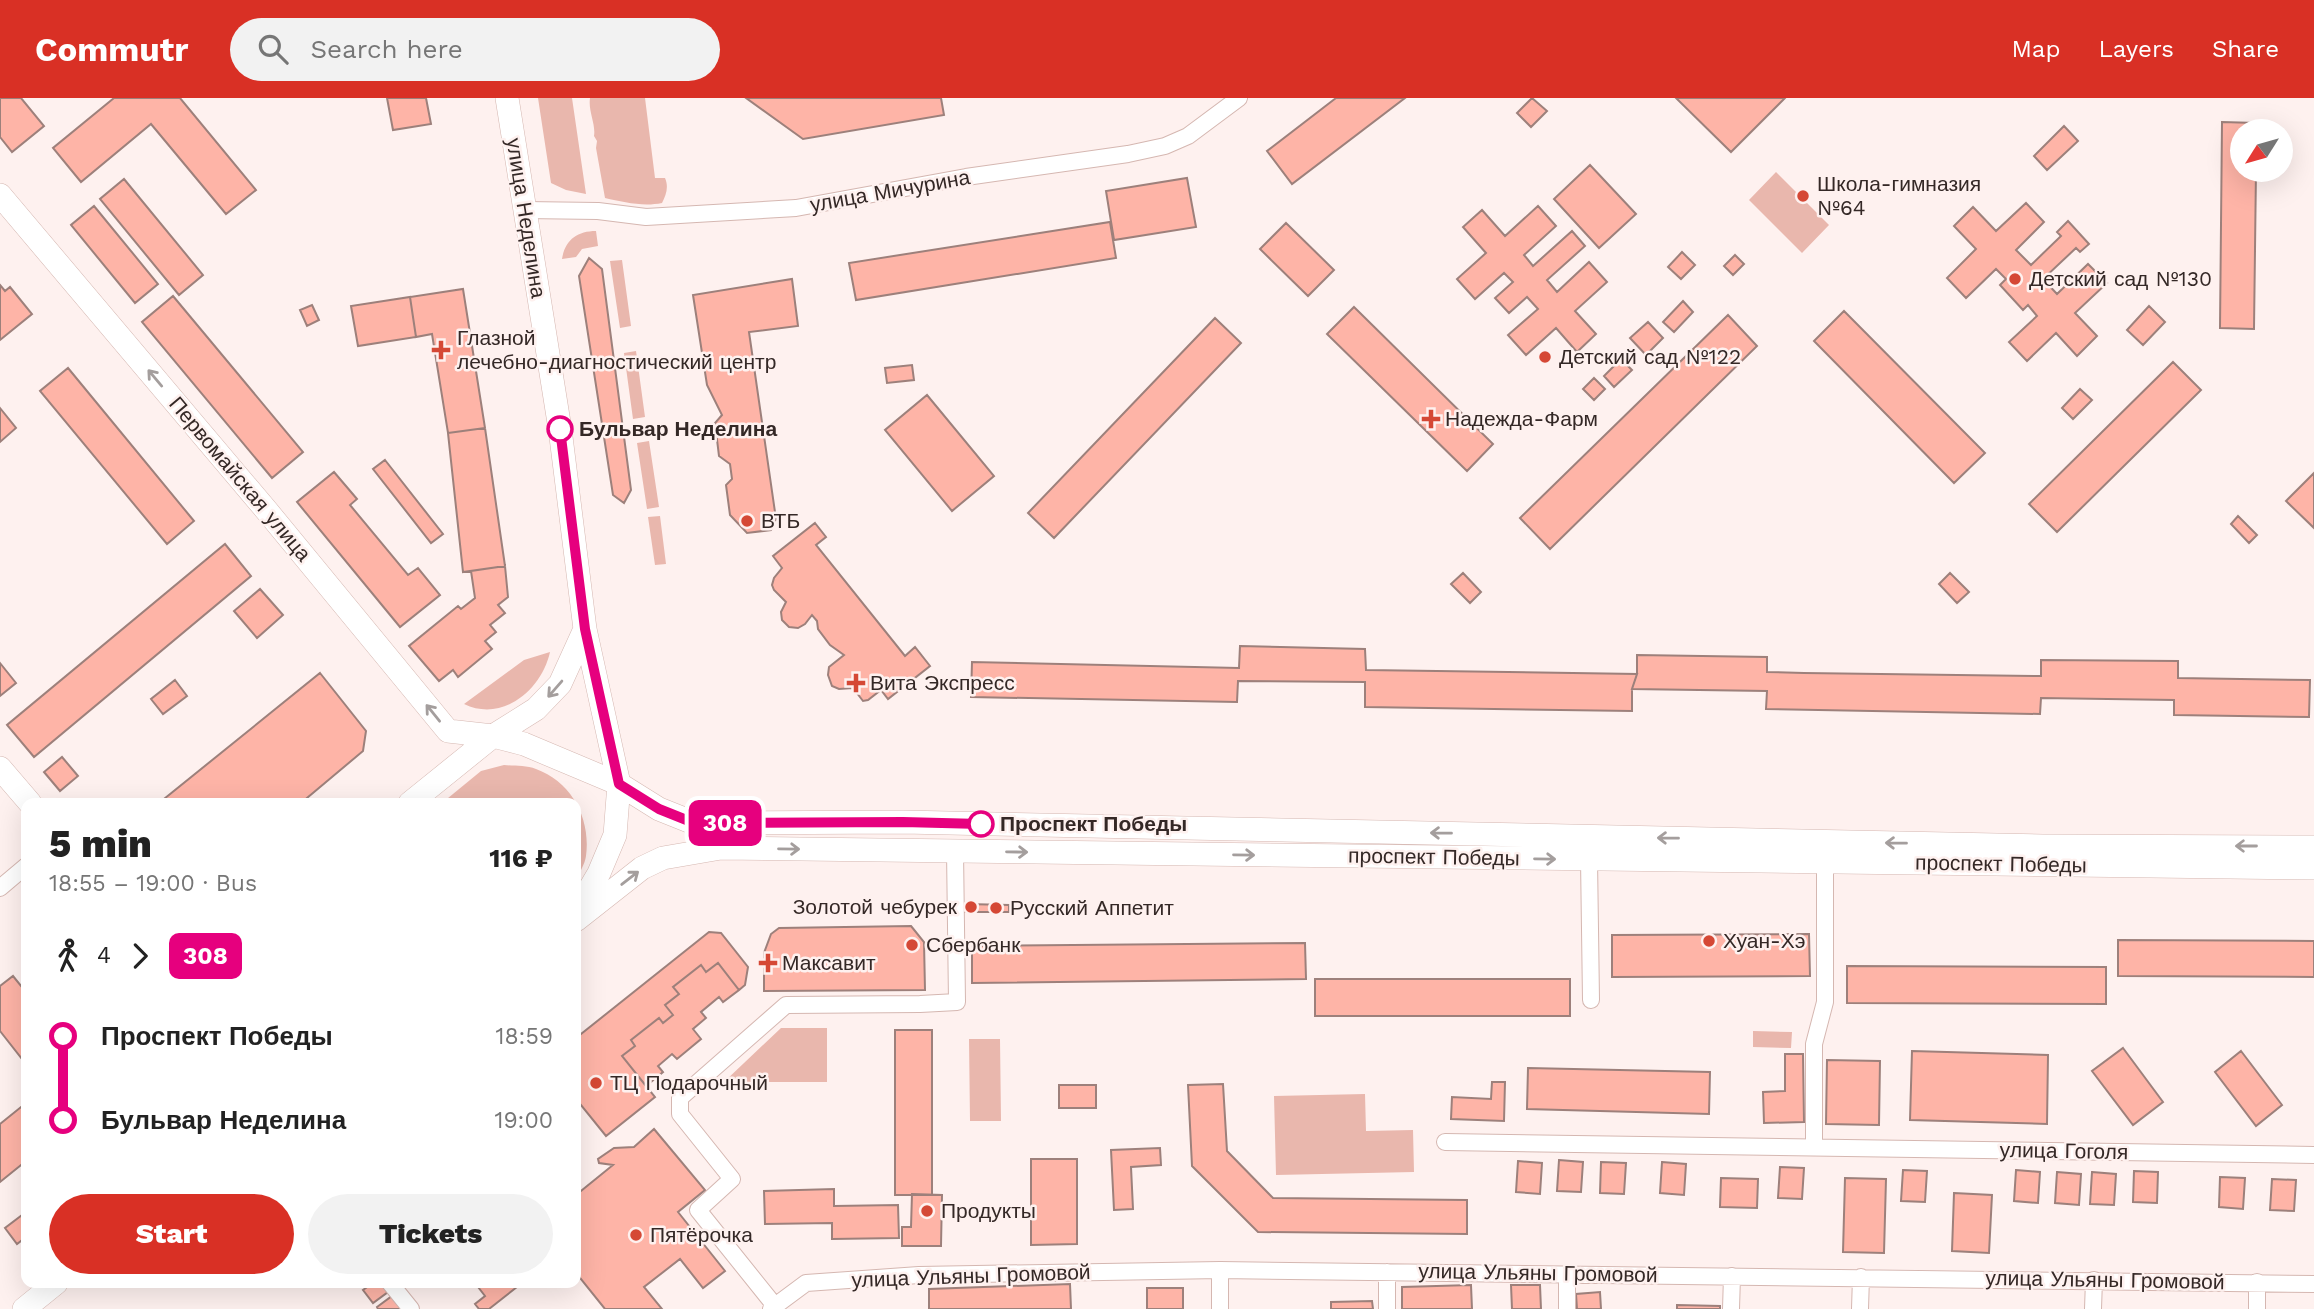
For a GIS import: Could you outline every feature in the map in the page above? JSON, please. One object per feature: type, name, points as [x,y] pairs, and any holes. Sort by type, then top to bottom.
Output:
[{"type":"main road","name":"улица Неделина","points":[[507,98],[560,429],[585,629],[619,784],[615,835],[599,873],[581,904]]},
{"type":"main road","name":"Первомайская улица","points":[[0,194],[448,730],[493,736],[524,744],[619,784]]},
{"type":"main road","points":[[416,798],[493,736],[536,709],[561,684],[585,629]]},
{"type":"main road","points":[[0,768],[26,798]]},
{"type":"main road","name":"проспект Победы","points":[[619,784],[659,809],[689,821],[722,823],[903,822],[2043,846],[2314,847]]},
{"type":"main road","name":"проспект Победы","points":[[581,916],[642,868],[682,853],[721,848],[2314,869]]},
{"type":"main road","points":[[24,1309],[50,1288]]},
{"type":"street","name":"улица Мичурина","points":[[525,210],[598,211],[646,217],[796,208],[966,177],[1128,155],[1165,146],[1188,136],[1239,98]]},
{"type":"street","points":[[773,1308],[698,1210],[733,1179],[680,1114],[680,1098],[786,1005],[957,1002],[955,851]]},
{"type":"street","points":[[1589,859],[1591,1000]]},
{"type":"street","points":[[1814,1147],[1814,1044],[1825,1002],[1825,862]]},
{"type":"street","points":[[0,888],[21,870]]},
{"type":"street","name":"улица Гоголя","points":[[1445,1142],[2314,1155]]},
{"type":"street","points":[[1220,1270],[1220,1309]]},
{"type":"street","name":"улица Ульяны Громовой","points":[[773,1308],[806,1283],[919,1275],[1220,1270],[2314,1284]]},
{"type":"street","points":[[1387,1309],[1388,1272]]},
{"type":"street","points":[[1567,1274],[1567,1309]]},
{"type":"street","points":[[1731,1309],[1732,1276]]},
{"type":"street","points":[[1860,1309],[1861,1277]]},
{"type":"street","points":[[2093,1309],[2094,1280]]},
{"type":"street","points":[[2257,1282],[2257,1309]]},
{"type":"street","points":[[394,1288],[411,1309]]},
{"type":"shaded area","points":[[538,98],[572,98],[586,194],[566,190],[551,183]]},
{"type":"shaded area","points":[[590,98],[645,98],[655,178],[665,178],[667,185],[662,203],[640,204],[605,198]]},
{"type":"shaded area","points":[[1776,172],[1829,225],[1802,253],[1749,200]]},
{"type":"shaded area","points":[[596,231],[598,246],[582,249],[576,257],[562,259],[573,238]]},
{"type":"shaded area","points":[[622,260],[631,326],[620,328],[610,261]]},
{"type":"shaded area","points":[[636,351],[645,417],[633,419],[624,353]]},
{"type":"shaded area","points":[[649,441],[659,507],[647,509],[637,443]]},
{"type":"shaded area","points":[[660,516],[666,564],[655,565],[648,517]]},
{"type":"shaded area","points":[[550,652],[539,678],[519,699],[493,709],[479,709],[464,704],[524,660]]},
{"type":"shaded area","points":[[504,765],[536,769],[549,775],[572,798],[448,798],[481,771]]},
{"type":"shaded area","points":[[581,814],[587,842],[581,869]]},
{"type":"shaded area","points":[[781,1028],[827,1028],[827,1082],[724,1082]]},
{"type":"shaded area","points":[[1753,1031],[1792,1032],[1791,1048],[1753,1047]]},
{"type":"shaded area","points":[[969,1039],[1000,1039],[1001,1121],[970,1121]]},
{"type":"shaded area","points":[[1365,1094],[1366,1131],[1413,1130],[1414,1172],[1276,1175],[1274,1096]]},
{"type":"building","points":[[0,98],[21,98],[44,126],[12,152],[0,137]]},
{"type":"building","points":[[114,98],[180,98],[256,190],[226,214],[151,124],[81,182],[53,148]]},
{"type":"building","points":[[387,98],[426,98],[431,124],[393,130]]},
{"type":"building","points":[[746,98],[941,98],[944,115],[803,139]]},
{"type":"building","points":[[1336,98],[1405,98],[1292,184],[1267,151]]},
{"type":"building","points":[[1532,98],[1547,111],[1531,127],[1517,113]]},
{"type":"building","points":[[1676,98],[1785,98],[1731,152]]},
{"type":"building","points":[[2222,122],[2230,122],[2230,182],[2256,182],[2254,329],[2220,328]]},
{"type":"building","points":[[2064,126],[2078,141],[2047,170],[2034,156]]},
{"type":"building","points":[[1590,165],[1636,214],[1599,248],[1554,199]]},
{"type":"building","points":[[1187,178],[1196,227],[1114,240],[1106,191]]},
{"type":"building","points":[[124,179],[203,275],[179,295],[100,199]]},
{"type":"building","points":[[2026,203],[2044,222],[2016,250],[2031,265],[2061,236],[2057,232],[2068,221],[2089,244],[2080,252],[2076,248],[2043,279],[2057,294],[2088,264],[2107,283],[2075,313],[2097,336],[2077,356],[2056,333],[2027,361],[2009,342],[2037,316],[2028,305],[2023,310],[2000,285],[2006,279],[1996,269],[1966,298],[1947,278],[1976,249],[1954,226],[1973,207],[1996,231]]},
{"type":"building","points":[[94,206],[158,284],[135,303],[71,225]]},
{"type":"building","points":[[1538,206],[1556,226],[1524,255],[1533,266],[1572,231],[1585,246],[1547,280],[1557,292],[1589,262],[1607,282],[1575,311],[1596,334],[1577,352],[1556,328],[1526,355],[1508,335],[1538,309],[1527,297],[1509,313],[1495,298],[1513,282],[1504,273],[1475,299],[1457,279],[1486,253],[1463,227],[1482,210],[1505,236]]},
{"type":"building","points":[[1110,222],[1116,258],[856,300],[849,263]]},
{"type":"building","points":[[1286,223],[1334,270],[1308,296],[1260,249]]},
{"type":"building","points":[[1682,252],[1695,265],[1681,279],[1668,267]]},
{"type":"building","points":[[1735,255],[1744,264],[1733,275],[1724,266]]},
{"type":"building","points":[[589,258],[602,269],[631,490],[624,503],[613,495],[579,276]]},
{"type":"building","points":[[792,279],[798,326],[749,332],[776,519],[771,530],[747,533],[730,515],[726,485],[732,479],[730,464],[719,456],[715,423],[722,415],[707,385],[693,295]]},
{"type":"building","points":[[0,285],[5,291],[10,287],[32,314],[0,340]]},
{"type":"building","points":[[463,289],[485,428],[448,433],[432,334],[416,337],[410,297]]},
{"type":"building","points":[[173,296],[303,452],[272,478],[142,322]]},
{"type":"building","points":[[410,297],[416,337],[358,346],[351,306]]},
{"type":"building","points":[[1683,301],[1693,312],[1674,332],[1663,322]]},
{"type":"building","points":[[312,305],[319,320],[307,326],[300,310]]},
{"type":"building","points":[[2149,306],[2165,322],[2143,345],[2127,330]]},
{"type":"building","points":[[1354,307],[1493,444],[1467,471],[1327,334]]},
{"type":"building","points":[[1844,311],[1985,453],[1954,483],[1814,341]]},
{"type":"building","points":[[1728,315],[1757,346],[1550,549],[1520,518]]},
{"type":"building","points":[[1215,318],[1241,343],[1054,538],[1028,513]]},
{"type":"building","points":[[1648,322],[1663,338],[1646,355],[1630,338]]},
{"type":"building","points":[[1621,359],[1632,370],[1614,387],[1604,376]]},
{"type":"building","points":[[2173,362],[2201,390],[2057,532],[2029,504]]},
{"type":"building","points":[[912,365],[914,380],[887,383],[885,368]]},
{"type":"building","points":[[68,368],[194,521],[167,544],[40,391]]},
{"type":"building","points":[[1594,378],[1605,389],[1594,400],[1583,389]]},
{"type":"building","points":[[2080,389],[2092,400],[2073,419],[2062,408]]},
{"type":"building","points":[[927,395],[994,476],[952,511],[885,430]]},
{"type":"building","points":[[0,408],[16,428],[0,442]]},
{"type":"building","points":[[485,428],[505,566],[463,572],[448,433]]},
{"type":"building","points":[[385,460],[443,534],[431,543],[373,469]]},
{"type":"building","points":[[334,472],[357,499],[350,505],[408,575],[418,568],[440,595],[400,627],[297,502]]},
{"type":"building","points":[[2314,473],[2314,528],[2286,501]]},
{"type":"building","points":[[2238,516],[2257,535],[2249,543],[2231,524]]},
{"type":"building","points":[[815,523],[826,537],[816,545],[905,656],[915,647],[930,666],[888,699],[881,690],[863,701],[853,688],[839,689],[832,686],[828,675],[829,667],[844,655],[830,645],[812,615],[798,628],[789,627],[782,620],[781,612],[786,602],[772,585],[782,568],[773,556]]},
{"type":"building","points":[[225,544],[251,576],[34,757],[7,725]]},
{"type":"building","points":[[505,566],[508,597],[498,605],[505,613],[490,625],[496,632],[485,641],[492,649],[458,677],[453,670],[439,681],[409,646],[458,606],[461,609],[475,598],[471,571]]},
{"type":"building","points":[[1463,573],[1481,592],[1470,603],[1451,584]]},
{"type":"building","points":[[1950,573],[1969,592],[1957,603],[1939,584]]},
{"type":"building","points":[[260,589],[283,615],[257,638],[234,611]]},
{"type":"building","points":[[1240,646],[1365,649],[1366,670],[1637,674],[1632,689],[1632,711],[1365,707],[1365,682],[1238,681],[1237,702],[971,697],[972,662],[1239,668]]},
{"type":"building","points":[[1637,655],[1767,657],[1767,672],[2041,676],[2041,660],[2178,661],[2178,678],[2310,680],[2309,717],[2174,715],[2174,700],[2041,698],[2040,714],[1766,709],[1767,691],[1632,689],[1637,674]]},
{"type":"building","points":[[0,663],[16,683],[0,696]]},
{"type":"building","points":[[320,673],[366,731],[363,751],[307,798],[165,798]]},
{"type":"building","points":[[175,680],[187,696],[163,714],[151,699]]},
{"type":"building","points":[[62,757],[78,776],[60,791],[44,772]]},
{"type":"building","points":[[966,904],[1009,905],[1009,912],[965,912]]},
{"type":"building","points":[[911,926],[924,942],[925,990],[764,991],[764,953],[771,934],[779,928]]},
{"type":"building","points":[[709,932],[721,933],[748,967],[745,985],[739,990],[718,963],[706,972],[701,965],[673,987],[679,994],[665,1005],[673,1015],[663,1023],[659,1018],[631,1040],[635,1046],[622,1056],[655,1097],[606,1136],[581,1105],[581,1034]]},
{"type":"building","points":[[1809,934],[1810,976],[1612,977],[1612,935]]},
{"type":"building","points":[[2118,940],[2314,941],[2314,977],[2118,976]]},
{"type":"building","points":[[1305,943],[1306,979],[972,983],[972,946]]},
{"type":"building","points":[[718,963],[739,990],[723,1002],[719,997],[701,1012],[706,1018],[693,1029],[701,1039],[677,1059],[672,1054],[658,1066],[663,1072],[646,1086],[622,1056],[635,1046],[631,1040],[659,1018],[663,1023],[673,1015],[665,1005],[679,994],[673,987],[701,965],[706,972]]},
{"type":"building","points":[[1847,966],[2106,967],[2106,1004],[1847,1003]]},
{"type":"building","points":[[13,976],[21,986],[21,1058],[0,1031],[0,986]]},
{"type":"building","points":[[1315,979],[1570,979],[1570,1016],[1315,1016]]},
{"type":"building","points":[[895,1030],[932,1030],[932,1195],[895,1195]]},
{"type":"building","points":[[2123,1048],[2163,1102],[2133,1125],[2092,1071]]},
{"type":"building","points":[[1912,1051],[2048,1055],[2047,1124],[1910,1120]]},
{"type":"building","points":[[2241,1051],[2282,1105],[2256,1126],[2215,1072]]},
{"type":"building","points":[[1785,1054],[1803,1054],[1804,1122],[1764,1123],[1763,1092],[1785,1091]]},
{"type":"building","points":[[1827,1060],[1880,1061],[1879,1125],[1826,1124]]},
{"type":"building","points":[[1528,1068],[1710,1072],[1709,1114],[1527,1109]]},
{"type":"building","points":[[1492,1082],[1505,1082],[1504,1121],[1451,1119],[1452,1097],[1491,1099]]},
{"type":"building","points":[[1223,1084],[1227,1151],[1273,1198],[1467,1200],[1467,1234],[1258,1232],[1192,1166],[1188,1085]]},
{"type":"building","points":[[1059,1085],[1096,1085],[1096,1108],[1059,1108]]},
{"type":"building","points":[[21,1107],[21,1165],[0,1182],[0,1124]]},
{"type":"building","name":"Пятёрочка","points":[[654,1129],[705,1190],[678,1212],[725,1271],[703,1288],[680,1259],[644,1287],[662,1309],[605,1309],[581,1279],[581,1191],[613,1165],[599,1163],[598,1159],[614,1148],[634,1147]]},
{"type":"building","points":[[1160,1148],[1161,1165],[1131,1167],[1133,1209],[1114,1210],[1111,1150]]},
{"type":"building","points":[[1031,1159],[1077,1159],[1077,1244],[1031,1245]]},
{"type":"building","points":[[1559,1160],[1583,1162],[1581,1192],[1557,1191]]},
{"type":"building","points":[[1518,1161],[1542,1163],[1540,1194],[1516,1192]]},
{"type":"building","points":[[1601,1162],[1626,1163],[1624,1194],[1600,1193]]},
{"type":"building","points":[[1662,1162],[1686,1164],[1684,1195],[1660,1193]]},
{"type":"building","points":[[1780,1167],[1804,1168],[1802,1199],[1778,1198]]},
{"type":"building","points":[[1903,1170],[1927,1171],[1925,1202],[1901,1201]]},
{"type":"building","points":[[2016,1170],[2040,1172],[2038,1203],[2014,1201]]},
{"type":"building","points":[[2134,1171],[2158,1172],[2157,1203],[2133,1202]]},
{"type":"building","points":[[2057,1172],[2081,1174],[2079,1205],[2055,1203]]},
{"type":"building","points":[[2092,1172],[2116,1174],[2114,1205],[2090,1204]]},
{"type":"building","points":[[2220,1177],[2245,1178],[2243,1209],[2219,1207]]},
{"type":"building","points":[[1721,1178],[1758,1179],[1757,1208],[1720,1207]]},
{"type":"building","points":[[1845,1178],[1886,1179],[1884,1253],[1843,1252]]},
{"type":"building","points":[[2272,1179],[2296,1180],[2294,1211],[2270,1210]]},
{"type":"building","points":[[834,1189],[834,1206],[898,1205],[899,1238],[832,1239],[832,1223],[765,1224],[764,1191]]},
{"type":"building","points":[[1954,1193],[1992,1195],[1989,1253],[1952,1251]]},
{"type":"building","name":"Продукты","points":[[912,1194],[942,1195],[941,1246],[902,1246],[902,1227],[911,1227]]},
{"type":"building","points":[[21,1216],[21,1241],[17,1244],[5,1228]]},
{"type":"building","points":[[1070,1284],[1071,1309],[929,1309],[929,1289]]},
{"type":"building","points":[[1471,1285],[1472,1309],[1402,1309],[1402,1287]]},
{"type":"building","points":[[1511,1285],[1540,1285],[1541,1309],[1512,1309]]},
{"type":"building","points":[[385,1288],[388,1292],[373,1303],[363,1290]]},
{"type":"building","points":[[479,1288],[516,1288],[489,1309],[479,1309],[475,1304],[485,1296]]},
{"type":"building","points":[[1147,1288],[1183,1288],[1183,1309],[1147,1309]]},
{"type":"building","points":[[1600,1292],[1601,1309],[1577,1309],[1576,1294]]},
{"type":"building","points":[[392,1296],[402,1309],[378,1309],[377,1307]]},
{"type":"building","points":[[1372,1301],[1373,1309],[1331,1309],[1331,1302]]},
{"type":"building","points":[[1677,1305],[1720,1306],[1720,1309],[1677,1309]]},
{"type":"bus line","name":"308","points":[[560,429],[585,629],[619,784],[659,809],[689,821],[981,824]]},
{"type":"place","name":"Школа-гимназия №64","points":[[1803,196]]},
{"type":"place","name":"Детский сад №130","points":[[2015,279]]},
{"type":"place","name":"Глазной лечебно-диагностический центр","points":[[441,350]]},
{"type":"place","name":"Детский сад №122","points":[[1545,357]]},
{"type":"place","name":"Надежда-Фарм","points":[[1431,419]]},
{"type":"place","name":"Бульвар Неделина","points":[[560,429]]},
{"type":"place","name":"ВТБ","points":[[747,521]]},
{"type":"place","name":"Вита Экспресс","points":[[856,683]]},
{"type":"place","name":"Проспект Победы","points":[[981,824]]},
{"type":"place","name":"Золотой чебурек","points":[[971,907]]},
{"type":"place","name":"Русский Аппетит","points":[[996,908]]},
{"type":"place","name":"Хуан-Хэ","points":[[1709,941]]},
{"type":"place","name":"Сбербанк","points":[[912,945]]},
{"type":"place","name":"Максавит","points":[[768,963]]},
{"type":"place","name":"ТЦ Подарочный","points":[[596,1083]]},
{"type":"place","name":"Продукты","points":[[927,1211]]},
{"type":"place","name":"Пятёрочка","points":[[636,1235]]}]
